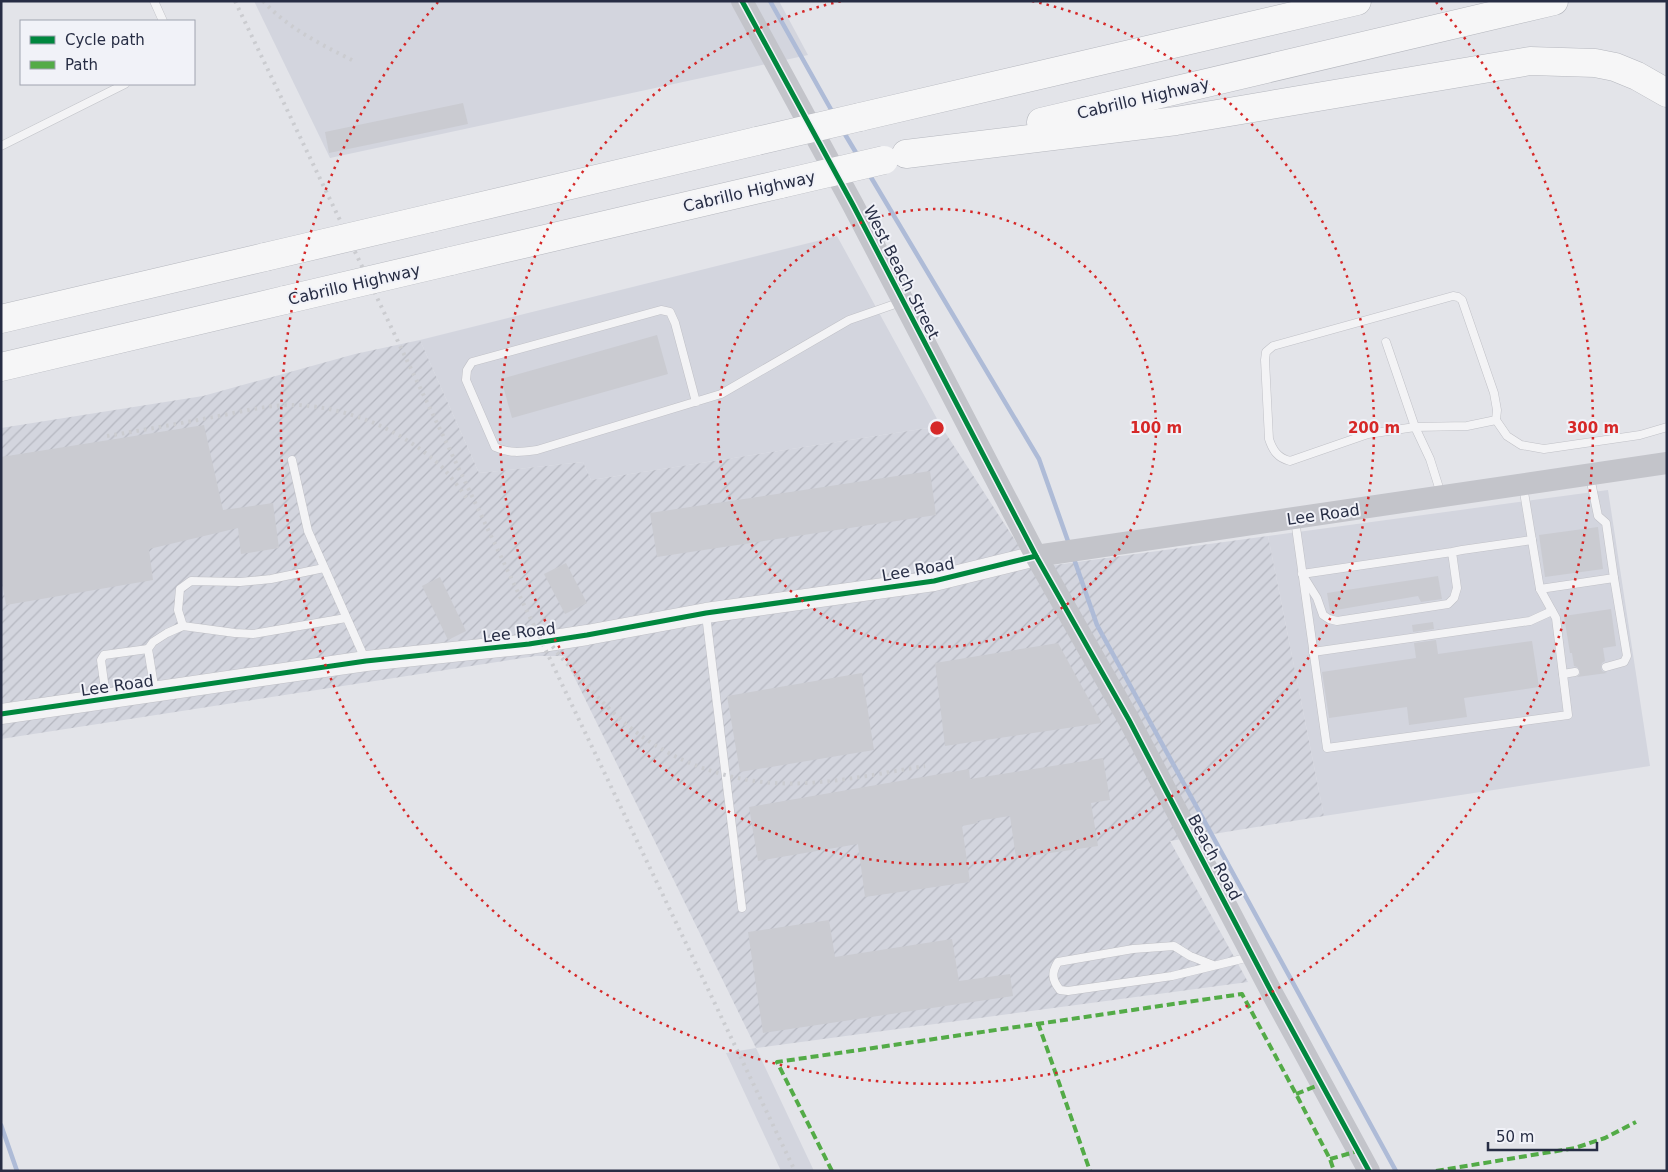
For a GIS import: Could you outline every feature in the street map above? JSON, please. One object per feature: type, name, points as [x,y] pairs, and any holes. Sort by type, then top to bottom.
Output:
[{"type":"highway","points":[[1243,28],[1319,1]]},
{"type":"highway","points":[[1,319],[1357,1]]},
{"type":"highway","name":"Cabrillo Highway","points":[[1,367],[1554,1]]},
{"type":"highway","points":[[895,157],[1176,121],[1530,61],[1595,63],[1615,67],[1637,76],[1667,93]]},
{"type":"main road","name":"West Beach Street","points":[[742,1],[853,205],[1036,556]]},
{"type":"main road","name":"Lee Road","points":[[1036,556],[1667,463]]},
{"type":"main road","name":"Beach Road","points":[[1036,556],[1129,720],[1252,956],[1369,1171]]},
{"type":"street","name":"Lee Road","points":[[1,714],[366,661],[560,639],[706,613],[934,582],[1036,556]]},
{"type":"lane","points":[[154,1],[163,20]]},
{"type":"lane","points":[[1,146],[123,85]]},
{"type":"lane","points":[[1496,420],[1467,426],[1415,427],[1368,434],[1290,461],[1282,459],[1273,450],[1269,439],[1264,360],[1266,352],[1273,346],[1445,298],[1458,297],[1462,300],[1494,393],[1497,410],[1496,420],[1507,436],[1521,445],[1544,449],[1640,435],[1667,427]]},
{"type":"lane","points":[[696,402],[675,322],[670,312],[661,310],[472,362],[467,370],[466,380],[495,447],[505,452],[515,453],[537,450],[696,402],[721,394],[850,320],[903,301]]},
{"type":"lane","points":[[1386,342],[1415,427],[1430,459],[1442,497]]},
{"type":"lane","points":[[292,460],[308,531],[366,661]]},
{"type":"lane","points":[[1590,475],[1598,516],[1606,523],[1627,656],[1624,662],[1606,667]]},
{"type":"lane","points":[[1294,518],[1327,748],[1568,715],[1556,618],[1540,589],[1522,485]]},
{"type":"lane","points":[[1302,574],[1532,540]]},
{"type":"lane","points":[[1302,574],[1317,598],[1323,615],[1328,619],[1337,621],[1448,604],[1454,598],[1457,588],[1452,552]]},
{"type":"lane","points":[[183,626],[178,610],[180,589],[191,581],[240,582],[271,579],[324,568]]},
{"type":"lane","points":[[1540,589],[1614,578]]},
{"type":"lane","points":[[1313,652],[1530,621],[1552,612]]},
{"type":"lane","points":[[706,613],[742,908]]},
{"type":"lane","points":[[155,692],[148,649],[153,642],[183,626],[254,634],[346,618]]},
{"type":"lane","points":[[106,699],[101,660],[104,655],[148,649]]},
{"type":"lane","points":[[1563,674],[1575,672]]},
{"type":"lane","points":[[1213,965],[1190,956],[1174,946],[1133,949],[1058,962],[1052,976],[1054,983],[1060,990],[1068,990],[1172,976],[1252,956]]},
{"type":"shaded area","points":[[254,1],[779,1],[808,55],[330,158]]},
{"type":"shaded area","points":[[837,236],[941,426],[591,480],[583,462],[479,473],[420,340]]},
{"type":"shaded area","points":[[420,340],[479,473],[583,462],[591,480],[941,426],[1033,568],[1268,536],[1324,816],[1170,841],[1248,982],[756,1048],[564,656],[536,656],[1,739],[1,428],[203,396],[355,354]]},
{"type":"shaded area","points":[[1608,490],[1650,766],[1324,816],[1268,536]]},
{"type":"shaded area","points":[[756,1048],[814,1171],[781,1171],[726,1053]]},
{"type":"building","points":[[463,103],[468,124],[329,153],[325,132]]},
{"type":"building","points":[[657,335],[668,374],[512,418],[501,379]]},
{"type":"building","points":[[204,425],[223,510],[273,503],[279,548],[241,554],[238,528],[149,549],[153,580],[6,605],[1,577],[1,457]]},
{"type":"building","points":[[930,471],[936,515],[657,557],[650,513]]},
{"type":"building","points":[[1598,527],[1603,569],[1545,577],[1539,535]]},
{"type":"building","points":[[566,563],[587,603],[565,614],[544,574]]},
{"type":"building","points":[[1438,576],[1442,599],[1421,602],[1418,596],[1330,611],[1327,593]]},
{"type":"building","points":[[440,577],[466,631],[448,640],[422,586]]},
{"type":"building","points":[[1611,609],[1616,646],[1603,648],[1605,661],[1602,663],[1601,668],[1602,671],[1607,673],[1577,677],[1580,671],[1574,666],[1572,653],[1570,653],[1564,616]]},
{"type":"building","points":[[1433,622],[1434,629],[1413,632],[1412,625]]},
{"type":"building","points":[[1436,640],[1438,654],[1532,641],[1539,687],[1464,698],[1467,717],[1409,725],[1407,707],[1329,718],[1322,672],[1416,658],[1414,643]]},
{"type":"building","points":[[1058,643],[1102,723],[945,746],[935,663]]},
{"type":"building","points":[[862,673],[874,750],[740,772],[727,696]]},
{"type":"building","points":[[1103,758],[1110,800],[1091,803],[1098,846],[1016,858],[1010,816],[977,821],[978,823],[962,826],[970,882],[865,897],[858,844],[758,861],[749,807],[969,769],[970,779]]},
{"type":"building","points":[[829,920],[835,957],[952,939],[959,981],[1010,974],[1013,996],[763,1033],[748,932]]},
{"type":"waterway","points":[[770,1],[833,113]]},
{"type":"waterway","points":[[843,131],[858,156]]},
{"type":"waterway","points":[[869,174],[1039,459],[1069,544]]},
{"type":"waterway","points":[[1073,556],[1097,625],[1396,1171]]},
{"type":"waterway","points":[[1,1125],[17,1171]]},
{"type":"railway","points":[[235,1],[795,1171]]},
{"type":"railway","points":[[263,1],[294,27],[352,60]]},
{"type":"railway","points":[[107,436],[276,406],[299,405],[329,409],[347,413],[382,426],[414,445],[443,468],[469,501]]},
{"type":"railway","points":[[544,634],[556,651],[601,701],[640,735],[670,754],[721,774],[774,783],[812,783],[850,779],[925,766]]},
{"type":"marked path","points":[[832,1171],[777,1062],[1242,994],[1330,1159],[1334,1171]]},
{"type":"marked path","points":[[1038,1023],[1090,1171]]},
{"type":"marked path","points":[[1296,1094],[1321,1084]]},
{"type":"marked path","points":[[1436,1171],[1575,1148],[1605,1138],[1636,1122]]},
{"type":"marked path","points":[[1330,1159],[1358,1151]]},
{"type":"cycle path","points":[[742,1],[853,205],[1036,556],[1129,720],[1272,993],[1369,1171]]},
{"type":"cycle path","points":[[1,714],[366,661],[529,644],[706,613],[934,581],[1036,556]]}]
